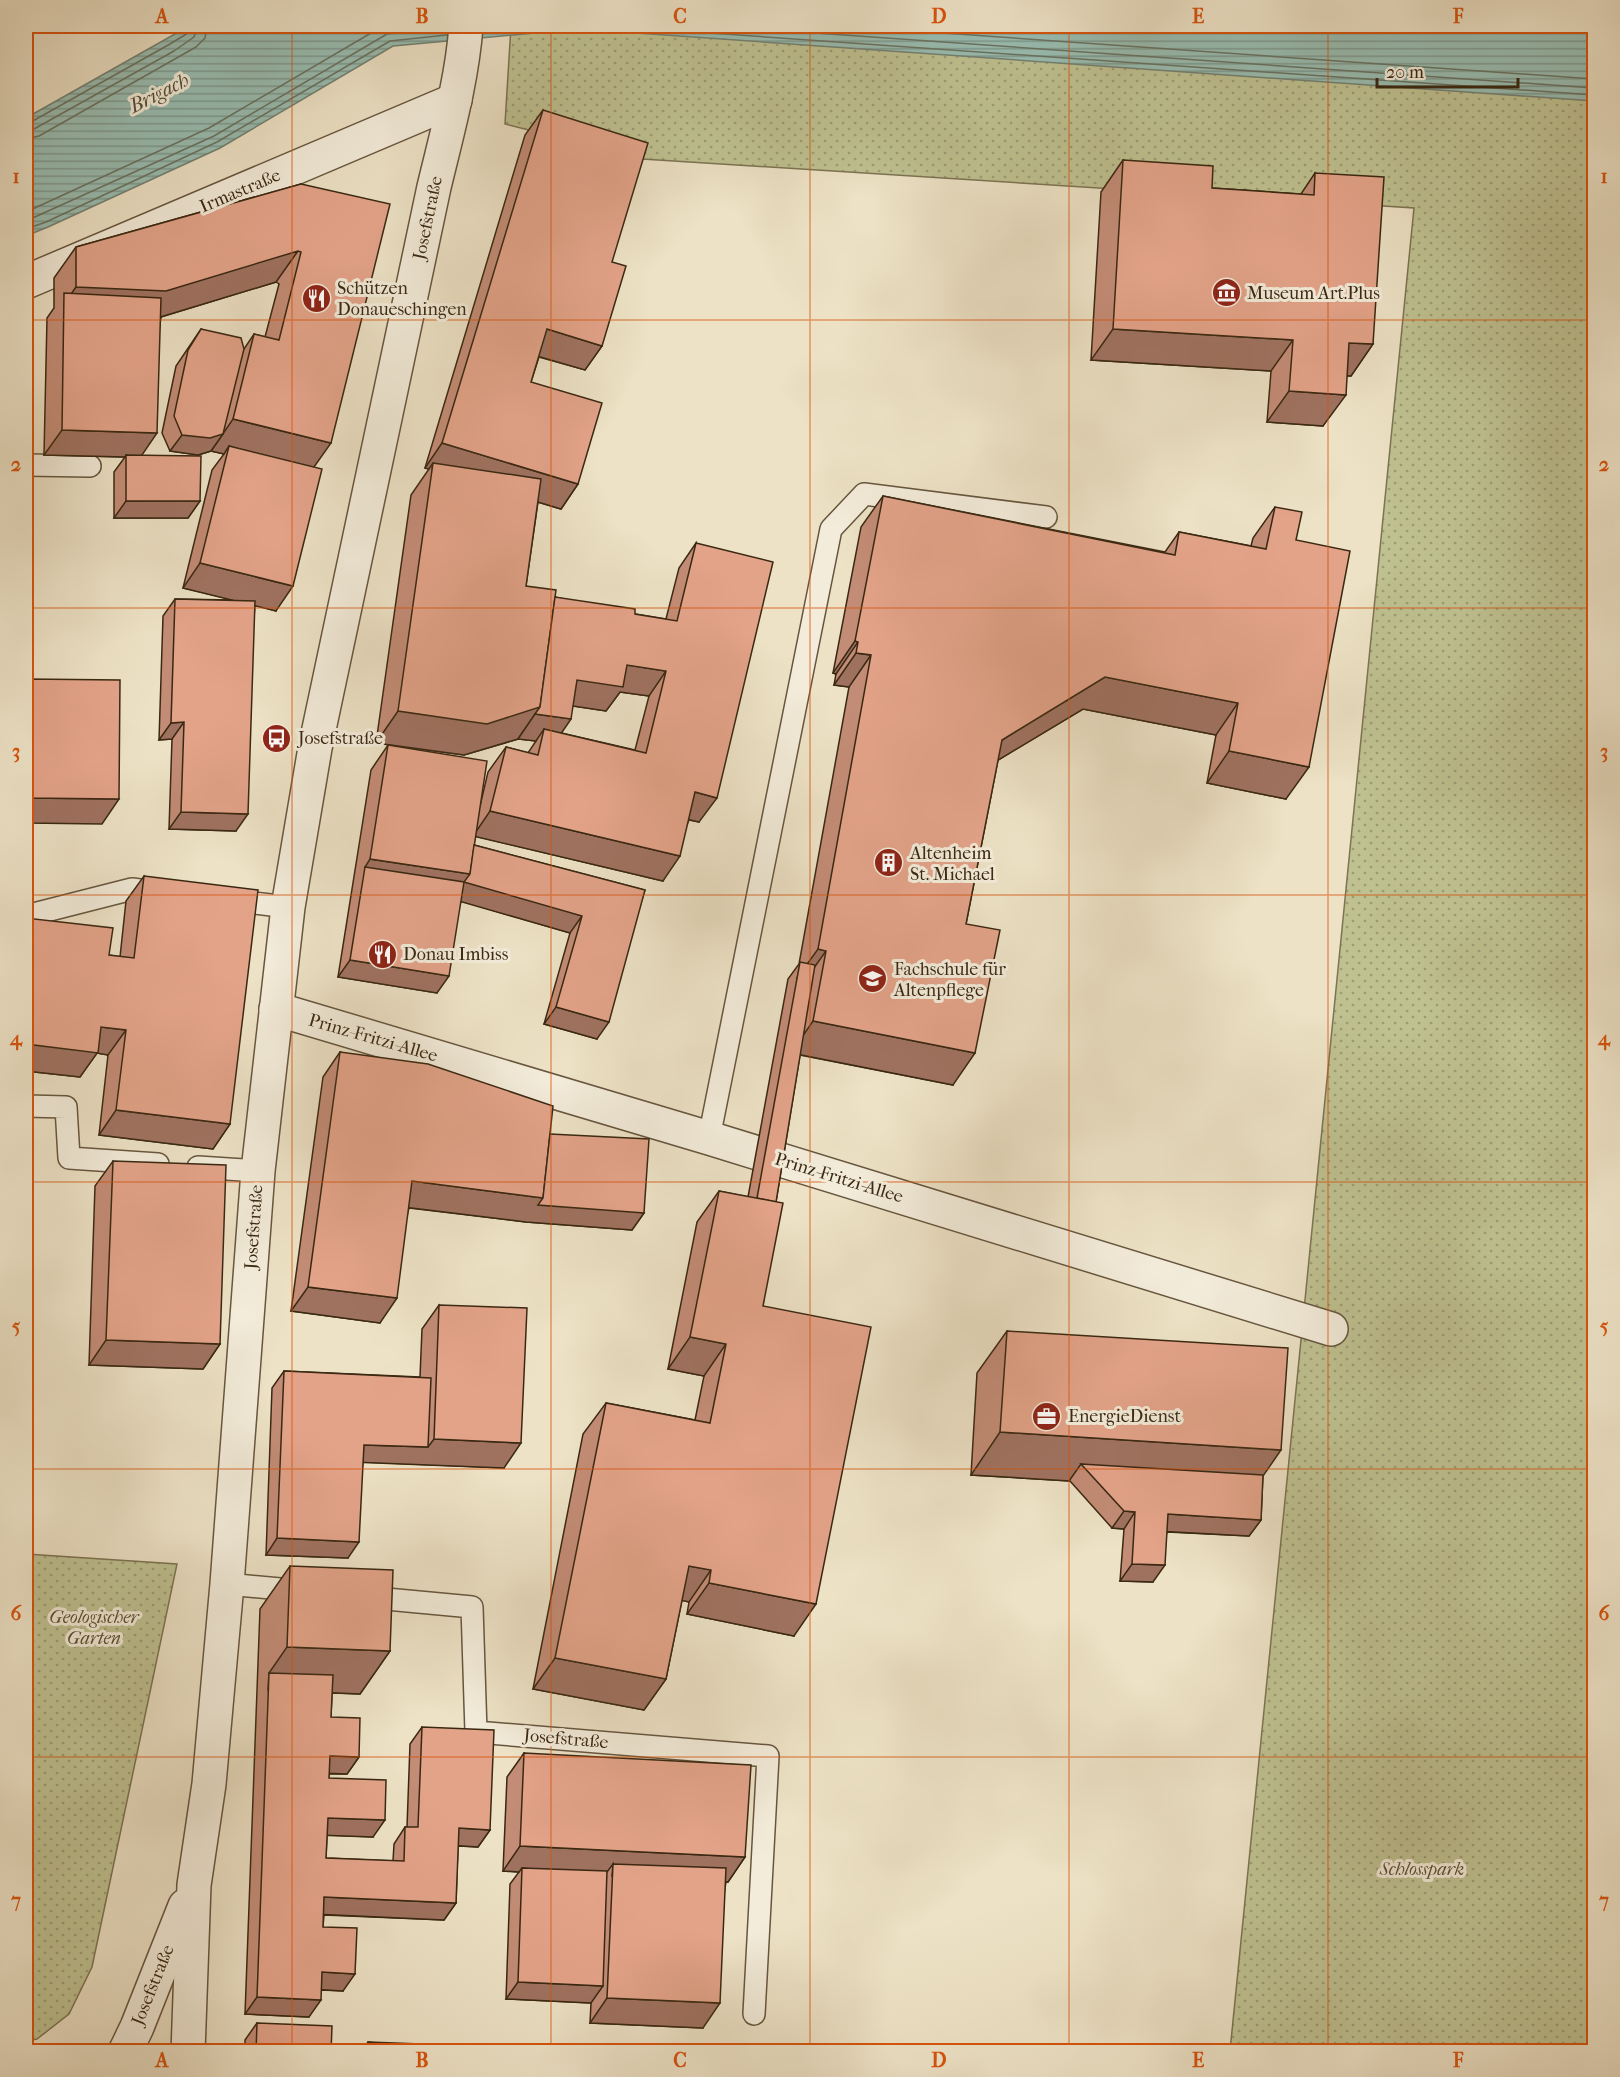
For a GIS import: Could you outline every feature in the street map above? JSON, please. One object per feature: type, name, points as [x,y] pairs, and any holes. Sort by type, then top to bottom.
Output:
[{"type":"street","name":"Josefstraße","points":[[188,2052],[194,1885],[209,1784],[228,1584],[258,1171],[288,907],[315,748],[434,187],[455,100],[465,41]]},
{"type":"street","name":"Irmastraße","points":[[26,282],[455,100]]},
{"type":"street","name":"Prinz-Fritzi-Allee","points":[[276,1009],[709,1138],[1331,1329]]},
{"type":"street","name":"Josefstraße","points":[[125,2052],[194,1885]]},
{"type":"lane","points":[[26,465],[90,466]]},
{"type":"lane","points":[[709,1138],[831,530],[864,494],[1046,517]]},
{"type":"lane","points":[[26,916],[132,889],[176,894]]},
{"type":"lane","points":[[210,898],[288,907]]},
{"type":"lane","points":[[26,1106],[66,1107],[69,1158],[258,1171]]},
{"type":"lane","points":[[228,1584],[321,1593]]},
{"type":"lane","name":"Josefstraße","points":[[344,1595],[472,1607],[476,1732],[768,1756],[754,2014]]},
{"type":"green space","name":"Schlosspark","points":[[511,26],[1594,26],[1594,2051],[1230,2051],[1414,208],[642,159],[505,124]]},
{"type":"green space","name":"Geologischer Garten","points":[[26,1554],[177,1564],[92,1967],[69,2014],[37,2039],[26,2041]]},
{"type":"water","name":"Brigach","points":[[189,26],[1594,26],[1594,101],[580,29],[393,46],[220,148],[26,236],[26,118]]},
{"type":"building","points":[[543,110],[648,143],[612,262],[626,266],[602,346],[547,329],[531,382],[602,403],[578,484],[442,443]]},
{"type":"building","name":"Museum Art.Plus","points":[[1123,160],[1213,166],[1212,188],[1314,195],[1315,173],[1384,177],[1373,344],[1349,343],[1346,395],[1289,391],[1293,340],[1113,329]]},
{"type":"building","points":[[301,184],[390,204],[331,443],[233,419],[254,334],[279,340],[301,252],[166,291],[76,287],[76,247]]},
{"type":"building","points":[[64,293],[161,298],[157,433],[62,430]]},
{"type":"building","points":[[201,329],[241,338],[244,349],[223,434],[210,438],[182,435],[174,416],[188,350]]},
{"type":"building","points":[[229,446],[322,469],[293,586],[200,563]]},
{"type":"building","points":[[126,455],[201,456],[200,501],[126,501]]},
{"type":"building","points":[[433,463],[541,479],[526,586],[556,590],[540,707],[487,724],[398,711]]},
{"type":"building","name":"Altenheim St. Michael","points":[[883,496],[1175,555],[1179,532],[1266,549],[1275,507],[1302,512],[1296,540],[1350,551],[1309,767],[1229,751],[1238,703],[1105,677],[1002,740],[966,924],[1000,930],[975,1053],[813,1021],[826,951],[818,949],[871,655],[856,653],[858,642],[855,641]]},
{"type":"building","points":[[696,543],[773,562],[717,798],[695,792],[680,856],[490,811],[506,747],[538,755],[544,729],[646,753],[666,671],[627,665],[623,687],[577,680],[571,719],[535,714],[540,707],[555,597],[635,609],[635,614],[677,621]]},
{"type":"building","points":[[175,599],[255,601],[248,814],[181,812],[184,722],[171,723]]},
{"type":"building","points":[[26,679],[120,680],[119,799],[26,798]]},
{"type":"building","points":[[388,745],[487,761],[470,874],[370,859]]},
{"type":"building","points":[[474,845],[645,890],[609,1022],[556,1007],[582,916],[464,882],[470,874]]},
{"type":"building","points":[[365,867],[464,882],[449,976],[350,960]]},
{"type":"building","points":[[144,876],[258,890],[230,1124],[116,1110],[126,1030],[101,1027],[98,1053],[26,1044],[26,918],[113,928],[109,955],[134,958]]},
{"type":"building","points":[[800,962],[815,965],[776,1202],[757,1198]]},
{"type":"building","points":[[340,1052],[428,1064],[553,1106],[543,1198],[412,1181],[397,1298],[308,1287]]},
{"type":"building","points":[[550,1134],[649,1139],[644,1213],[538,1205],[543,1198]]},
{"type":"building","points":[[26,1143],[29,1143],[26,1275]]},
{"type":"building","points":[[113,1161],[226,1165],[220,1344],[106,1340]]},
{"type":"building","points":[[719,1191],[783,1203],[763,1306],[871,1327],[816,1604],[709,1583],[711,1570],[689,1566],[666,1679],[555,1658],[606,1403],[710,1423],[726,1344],[690,1337]]},
{"type":"building","points":[[439,1305],[527,1308],[521,1443],[434,1439]]},
{"type":"building","points":[[1007,1331],[1288,1348],[1281,1450],[1000,1432]]},
{"type":"building","points":[[284,1371],[431,1378],[428,1447],[364,1445],[359,1542],[277,1538]]},
{"type":"building","points":[[1081,1464],[1263,1475],[1261,1520],[1168,1514],[1165,1565],[1132,1564],[1135,1512],[1124,1511]]},
{"type":"building","points":[[290,1566],[393,1570],[390,1651],[287,1647]]},
{"type":"building","points":[[269,1673],[333,1675],[331,1717],[360,1718],[359,1757],[330,1756],[329,1778],[386,1780],[385,1820],[328,1818],[326,1858],[404,1861],[405,1827],[418,1827],[422,1727],[494,1730],[490,1830],[459,1828],[456,1903],[324,1897],[323,1927],[357,1928],[355,1974],[322,1972],[321,2000],[257,1997]]},
{"type":"building","points":[[524,1753],[751,1765],[745,1857],[520,1846]]},
{"type":"building","points":[[613,1864],[726,1868],[720,2003],[607,1998]]},
{"type":"building","points":[[522,1868],[607,1871],[603,1986],[518,1982]]},
{"type":"building","points":[[257,2023],[332,2026],[331,2052],[256,2052]]},
{"type":"building","points":[[368,2042],[447,2045],[446,2052],[367,2052]]},
{"type":"place","name":"Museum Art.Plus","points":[[1226,293]]},
{"type":"place","name":"Schützen Donaueschingen","points":[[316,298]]},
{"type":"place","name":"Josefstraße","points":[[277,738]]},
{"type":"place","name":"Altenheim St. Michael","points":[[889,863]]},
{"type":"place","name":"Donau Imbiss","points":[[382,954]]},
{"type":"place","name":"Fachschule für Altenpflege","points":[[873,979]]},
{"type":"place","name":"EnergieDienst","points":[[1047,1416]]}]
